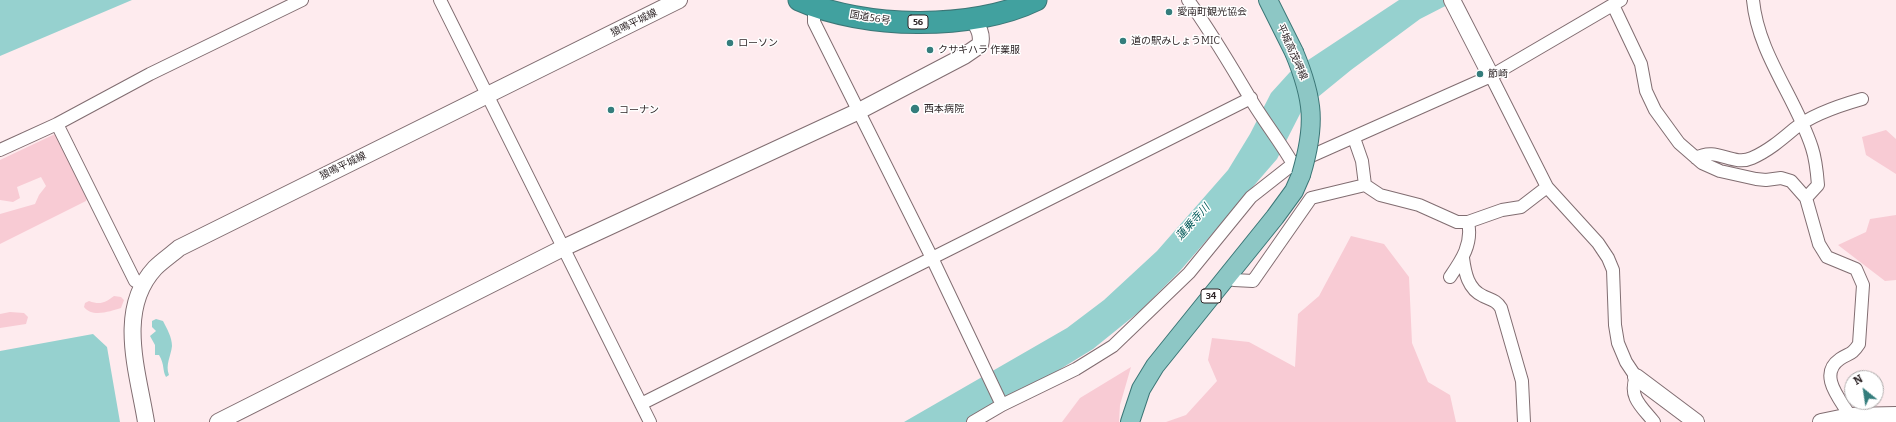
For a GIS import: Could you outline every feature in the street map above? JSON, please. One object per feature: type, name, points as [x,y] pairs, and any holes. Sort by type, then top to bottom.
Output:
[{"type":"highway","name":"国道56号","points":[[806,3],[897,23],[972,18],[1001,12],[1036,0]]},
{"type":"main road","name":"平城高茂岬線","points":[[1268,0],[1304,75],[1310,98],[1312,123],[1310,147],[1297,170]]},
{"type":"main road","name":"34","points":[[1130,422],[1141,389],[1154,366],[1275,217],[1294,191],[1297,170]]},
{"type":"street","points":[[0,150],[57,124],[150,74],[302,0]]},
{"type":"street","points":[[440,0],[650,422]]},
{"type":"street","name":"猿鳴平城線","points":[[146,422],[133,347],[133,323],[138,296],[143,285],[155,268],[179,248],[679,0]]},
{"type":"street","points":[[1188,0],[1206,25],[1252,101],[1280,141],[1297,170]]},
{"type":"street","points":[[1753,0],[1754,16],[1758,29],[1771,61],[1812,147],[1816,163],[1818,185],[1806,198]]},
{"type":"street","points":[[1453,1],[1548,187],[1598,243],[1608,258],[1613,270],[1615,325],[1618,343],[1626,362],[1636,377],[1696,422]]},
{"type":"street","points":[[973,422],[1001,402],[1076,369],[1113,346],[1189,273],[1250,197],[1354,138],[1490,76],[1617,2],[1638,57],[1646,91],[1655,110],[1675,139],[1696,158],[1720,170],[1756,179],[1766,180],[1781,178],[1791,181],[1806,198],[1819,244],[1827,257],[1856,269],[1864,285],[1858,344],[1854,352],[1839,360],[1832,368],[1830,380],[1834,394],[1847,419]]},
{"type":"street","points":[[806,3],[814,22],[932,258],[1001,402]]},
{"type":"street","points":[[218,422],[563,248],[859,111],[964,56],[980,46],[982,38],[979,28],[972,18]]},
{"type":"street","points":[[1696,158],[1704,153],[1717,154],[1736,160],[1750,159],[1778,142],[1802,124],[1832,108],[1862,99]]},
{"type":"street","points":[[641,404],[932,258],[1252,101]]},
{"type":"street","points":[[57,124],[135,281],[143,285]]},
{"type":"street","points":[[1354,138],[1362,161],[1365,185]]},
{"type":"street","points":[[1234,280],[1252,281],[1311,198],[1365,185],[1380,195],[1419,205],[1457,222],[1468,222],[1502,210],[1521,207],[1548,187]]},
{"type":"street","points":[[1450,278],[1463,258],[1469,239],[1468,222]]},
{"type":"street","points":[[1463,258],[1465,273],[1471,287],[1482,296],[1496,301],[1501,308],[1522,381],[1524,422]]},
{"type":"street","points":[[1636,377],[1633,386],[1636,400],[1654,422]]},
{"type":"street","points":[[1821,422],[1896,415]]},
{"type":"shaded area","points":[[1886,130],[1896,139],[1896,174],[1866,155],[1862,137]]},
{"type":"shaded area","points":[[55,134],[58,135],[88,195],[86,201],[0,244],[0,214],[35,204],[39,195],[46,186],[41,177],[17,187],[20,198],[13,202],[0,200],[0,160]]},
{"type":"shaded area","points":[[1896,215],[1896,280],[1885,281],[1838,245],[1866,232],[1870,219]]},
{"type":"shaded area","points":[[1351,236],[1384,244],[1409,277],[1412,343],[1428,382],[1450,395],[1456,422],[1166,422],[1186,415],[1217,381],[1208,360],[1212,338],[1249,342],[1295,367],[1298,314],[1319,296]]},
{"type":"shaded area","points":[[114,296],[121,297],[124,300],[121,308],[97,313],[87,310],[84,307],[85,303],[89,301],[102,303]]},
{"type":"shaded area","points":[[10,312],[24,313],[28,317],[26,324],[0,328],[0,314]]},
{"type":"shaded area","points":[[1131,367],[1120,405],[1119,422],[1062,422],[1080,398]]},
{"type":"water","points":[[0,0],[132,0],[0,56]]},
{"type":"water","name":"蓮乗寺川","points":[[1399,0],[1457,0],[1420,19],[1351,70],[1302,110],[1277,159],[1179,272],[1140,311],[1093,349],[1049,376],[1025,387],[966,422],[904,422],[1067,328],[1104,300],[1157,251],[1228,170],[1250,134],[1271,93],[1290,72]]},
{"type":"water","points":[[156,319],[163,321],[172,343],[168,364],[169,375],[166,377],[159,355],[155,355],[155,345],[150,336],[156,331],[152,327],[152,321]]},
{"type":"water","points":[[93,334],[107,347],[120,422],[0,422],[0,351]]},
{"type":"place","name":"愛南町観光協会","points":[[1169,12]]},
{"type":"place","name":"道の駅みしょうMIC","points":[[1123,41]]},
{"type":"place","name":"ローソン","points":[[730,43]]},
{"type":"place","name":"クサキハラ 作業服","points":[[930,50]]},
{"type":"place","name":"節崎","points":[[1480,74]]},
{"type":"place","name":"西本病院","points":[[915,109]]},
{"type":"place","name":"コーナン","points":[[611,110]]}]
